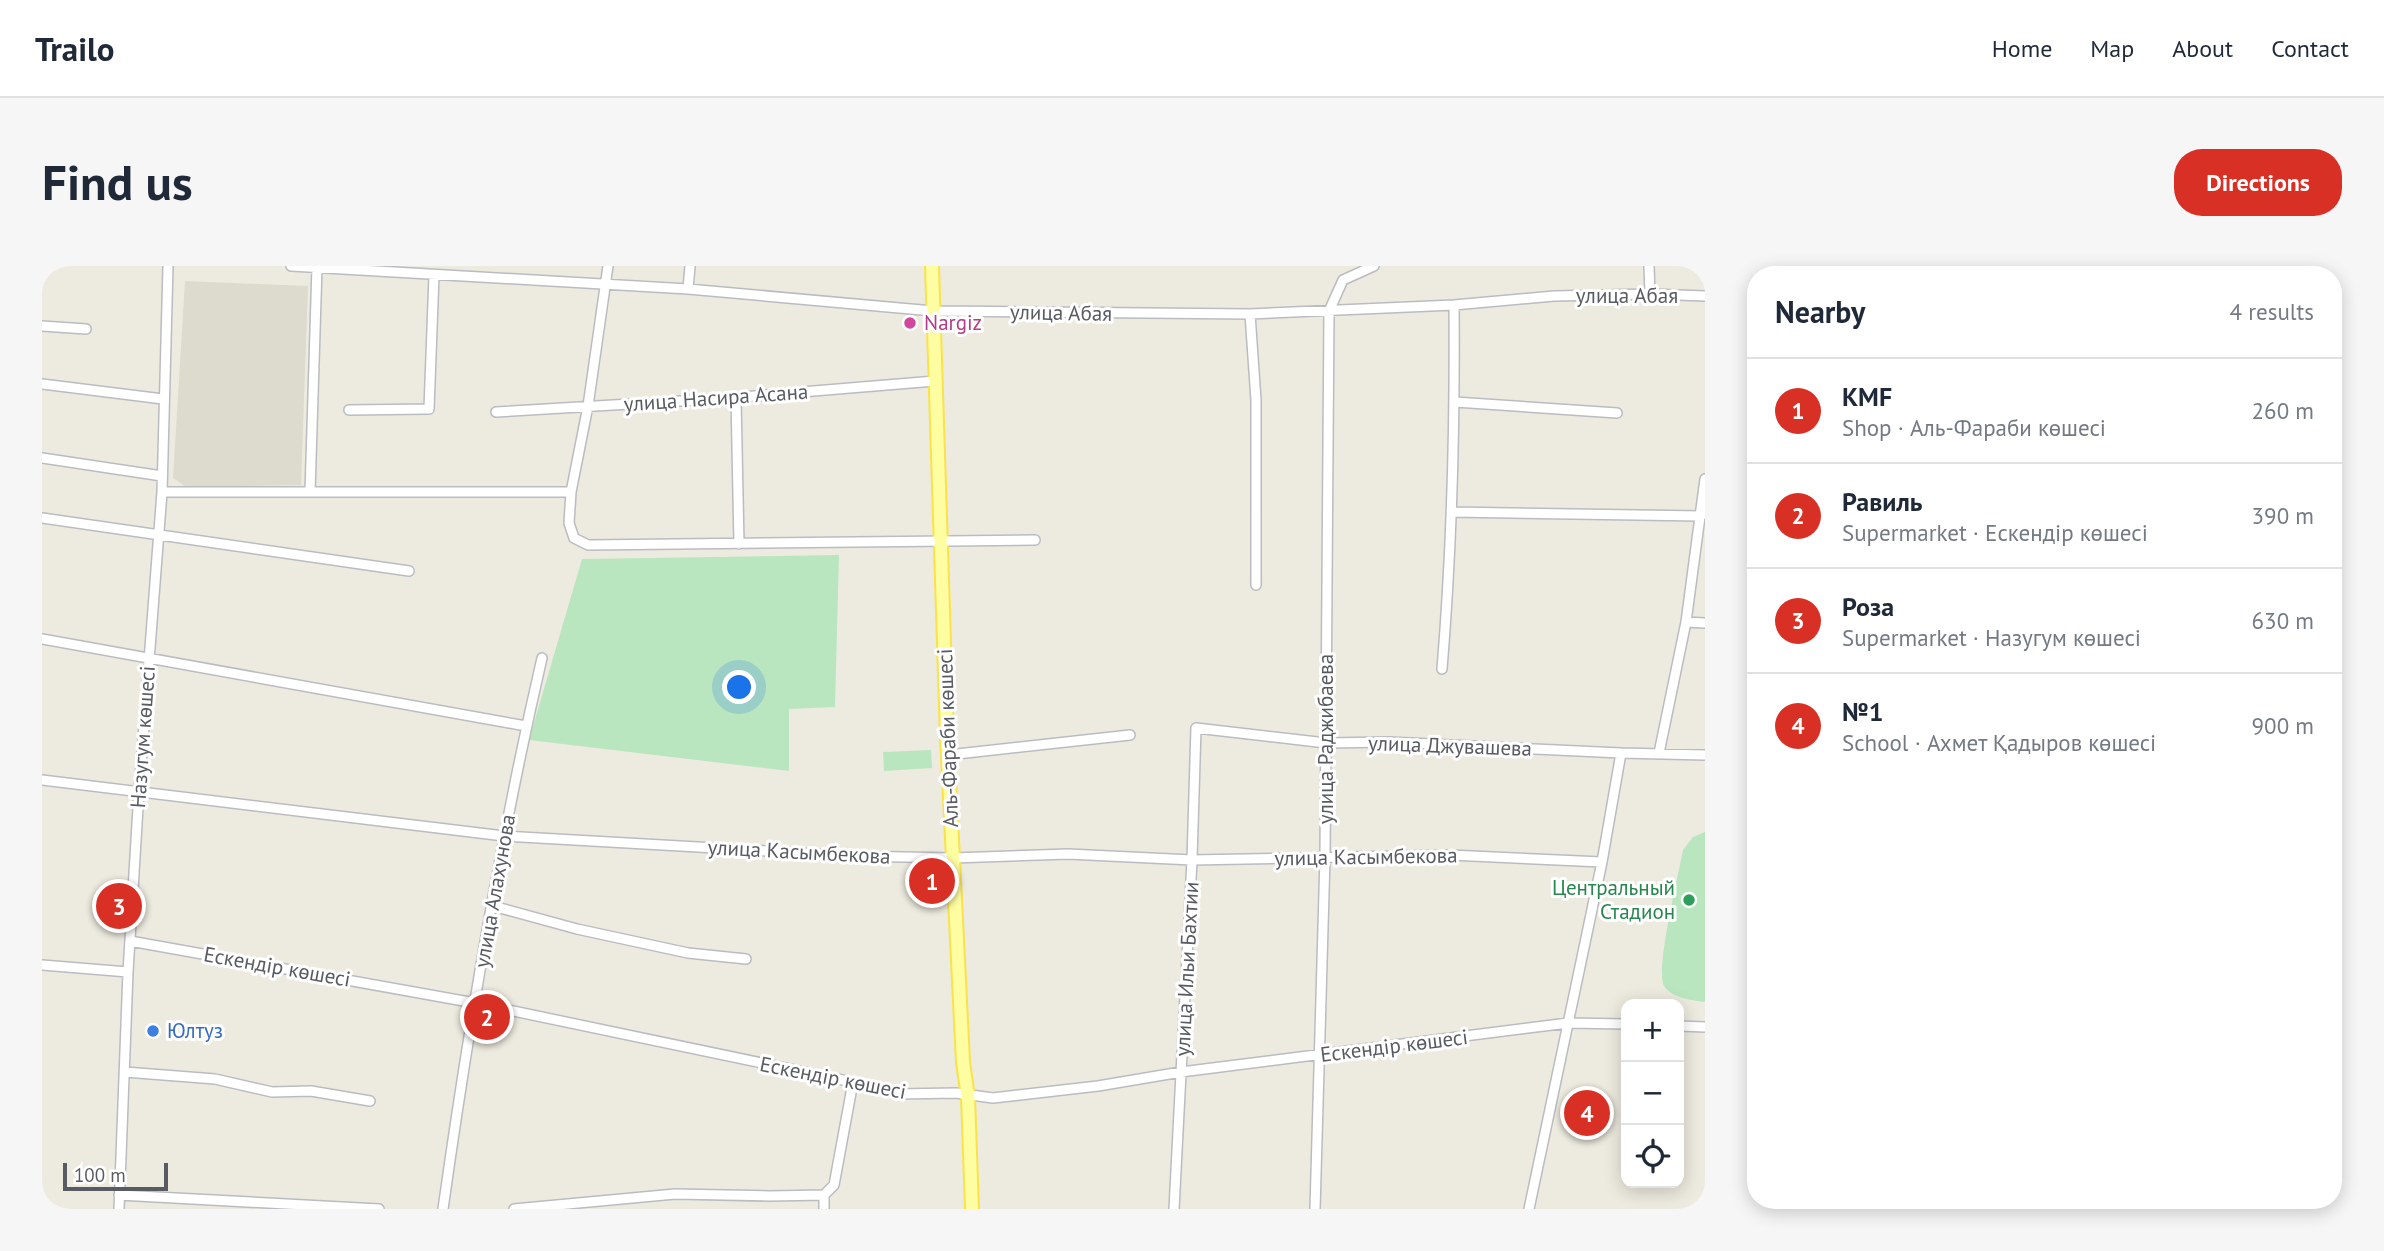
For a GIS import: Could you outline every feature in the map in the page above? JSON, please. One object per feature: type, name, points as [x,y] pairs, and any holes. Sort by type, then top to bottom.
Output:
[{"type":"main road","name":"Аль-Фараби көшесі","points":[[932,266],[948,755],[963,1062],[968,1097],[971,1209]]},
{"type":"street","name":"Назугум көшесі","points":[[119,1209],[128,972],[148,659],[162,492],[168,266]]},
{"type":"street","name":"улица Абая","points":[[291,266],[347,267],[434,275],[688,289],[933,311],[1250,314],[1454,305],[1554,296],[1705,296]]},
{"type":"street","points":[[608,266],[571,492],[569,523],[574,538],[588,545],[1035,540]]},
{"type":"street","points":[[688,289],[690,266]]},
{"type":"street","points":[[1329,311],[1343,280],[1374,266]]},
{"type":"street","points":[[1649,266],[1650,294]]},
{"type":"street","points":[[310,492],[317,267]]},
{"type":"street","points":[[349,410],[429,409],[434,275]]},
{"type":"street","points":[[1442,669],[1455,402],[1454,305]]},
{"type":"street","name":"улица Раджибаева","points":[[1315,1209],[1325,857],[1329,311]]},
{"type":"street","points":[[1250,314],[1256,400],[1256,585]]},
{"type":"street","points":[[42,326],[86,329]]},
{"type":"street","name":"улица Насира Асана","points":[[496,412],[736,398],[935,381]]},
{"type":"street","points":[[42,384],[163,399]]},
{"type":"street","points":[[736,398],[739,544]]},
{"type":"street","points":[[1455,402],[1617,413]]},
{"type":"street","points":[[42,458],[162,475]]},
{"type":"street","points":[[1660,753],[1686,622],[1704,503],[1705,478]]},
{"type":"street","points":[[162,492],[571,492]]},
{"type":"street","points":[[1451,512],[1701,516]]},
{"type":"street","points":[[42,517],[409,571]]},
{"type":"street","points":[[1686,622],[1705,623]]},
{"type":"street","points":[[42,639],[526,726]]},
{"type":"street","name":"улица Алахунова","points":[[443,1209],[504,836],[541,658]]},
{"type":"street","name":"улица Джувашева","points":[[1196,728],[1325,743],[1389,742],[1705,755]]},
{"type":"street","name":"улица Ильи Бахтии","points":[[1174,1209],[1196,728]]},
{"type":"street","points":[[948,755],[1130,735]]},
{"type":"street","points":[[1529,1209],[1602,862],[1621,753]]},
{"type":"street","name":"улица Касымбекова","points":[[42,780],[504,836],[854,856],[953,858],[1068,854],[1192,860],[1450,855],[1602,862]]},
{"type":"street","points":[[493,906],[577,929],[688,953],[746,958]]},
{"type":"street","name":"Ескендір көшесі","points":[[130,940],[475,1003],[853,1082],[897,1094],[956,1093],[968,1097],[993,1098],[1568,1023],[1621,1024]]},
{"type":"street","points":[[42,965],[128,972]]},
{"type":"street","points":[[1684,1026],[1705,1027]]},
{"type":"street","points":[[125,1072],[215,1079],[272,1092],[311,1091],[370,1101]]},
{"type":"street","points":[[514,1209],[675,1194],[824,1195],[834,1185],[853,1082]]},
{"type":"street","points":[[119,1195],[379,1209]]},
{"type":"street","points":[[824,1195],[824,1209]]},
{"type":"shaded area","points":[[185,281],[308,286],[301,485],[186,487],[173,478]]},
{"type":"green space","points":[[839,555],[835,707],[789,709],[789,771],[529,740],[582,559]]},
{"type":"green space","points":[[931,750],[932,768],[884,771],[883,752]]},
{"type":"green space","name":"Центральный Стадион","points":[[1705,832],[1704,1002],[1682,998],[1672,993],[1664,986],[1662,977],[1665,942],[1683,850],[1693,837]]},
{"type":"place","name":"Nargiz","points":[[910,323]]},
{"type":"place","name":"KMF","points":[[932,881]]},
{"type":"place","name":"Центральный Стадион","points":[[1689,900]]},
{"type":"place","name":"Роза","points":[[119,906]]},
{"type":"place","name":"Равиль","points":[[487,1017]]},
{"type":"place","name":"Юлтуз","points":[[153,1031]]},
{"type":"place","name":"№1","points":[[1587,1113]]}]
